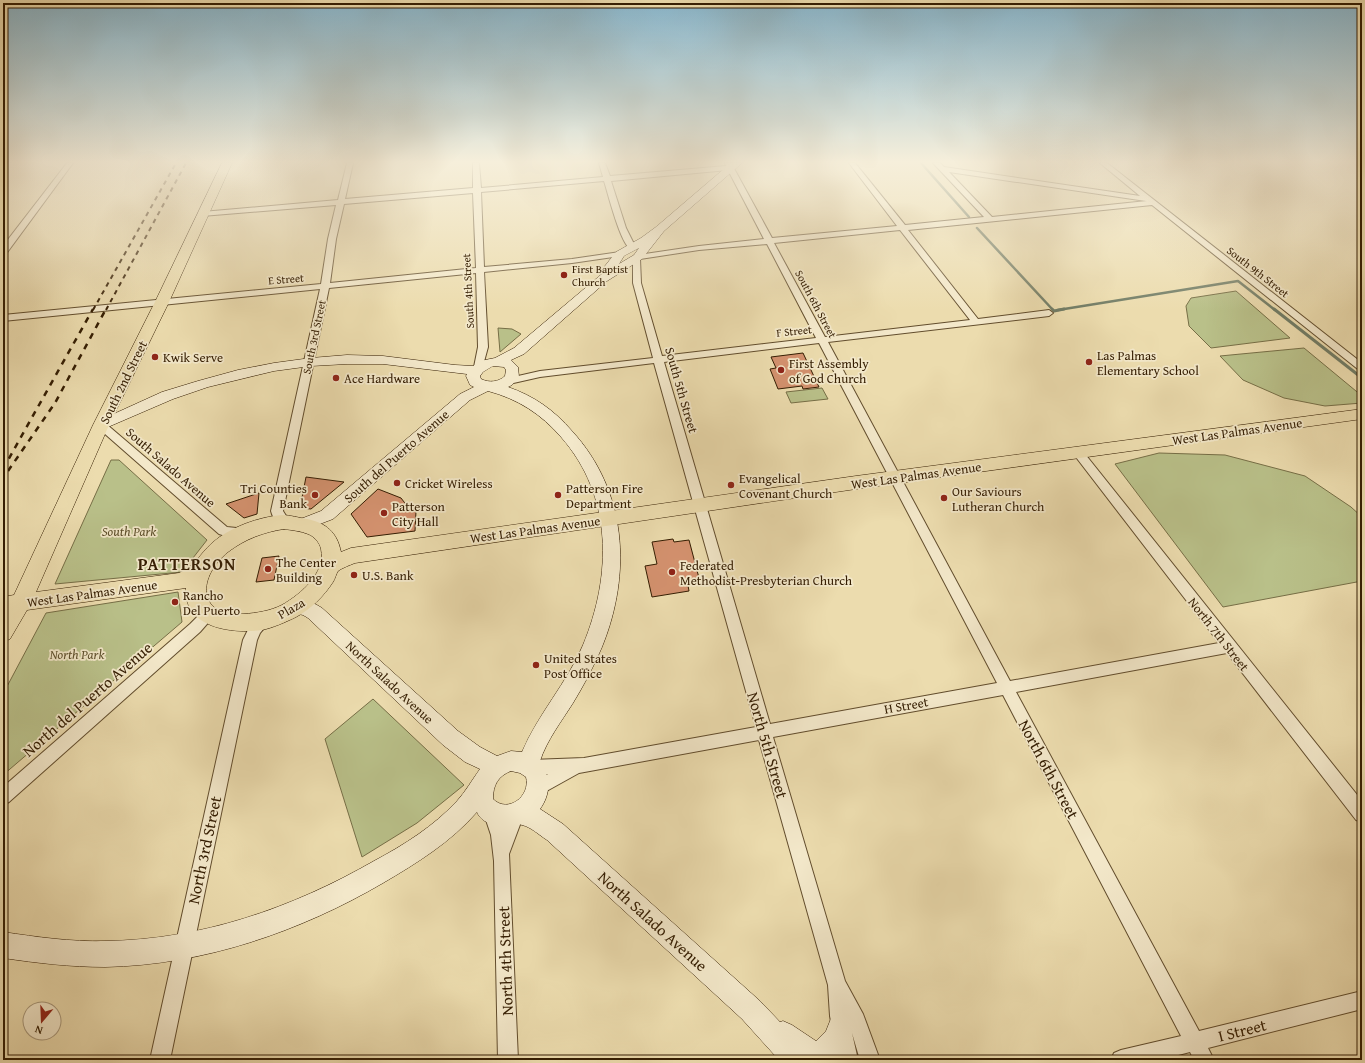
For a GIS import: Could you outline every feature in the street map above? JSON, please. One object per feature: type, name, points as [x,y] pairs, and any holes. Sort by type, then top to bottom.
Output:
[{"type":"main road","name":"South 2nd Street","points":[[3,633],[12,604],[162,302],[202,214]]},
{"type":"main road","name":"West Las Palmas Avenue","points":[[338,558],[699,505],[1362,414]]},
{"type":"main road","points":[[206,620],[198,603],[193,579],[212,555],[222,539],[264,525],[280,516],[317,523],[338,558]]},
{"type":"main road","name":"Plaza","points":[[206,620],[252,628],[308,605],[338,558]]},
{"type":"main road","name":"West Las Palmas Avenue","points":[[12,604],[193,579]]},
{"type":"street","points":[[3,252],[33,213]]},
{"type":"street","points":[[202,214],[217,213]]},
{"type":"street","name":"South 3rd Street","points":[[280,516],[338,213]]},
{"type":"street","name":"South 4th Street","points":[[477,213],[483,347],[480,378]]},
{"type":"street","name":"South 5th Street","points":[[617,213],[699,505]]},
{"type":"street","points":[[102,425],[128,412],[209,383],[267,369],[309,362],[354,359],[406,361],[448,368],[501,385],[505,370],[518,351],[678,213]]},
{"type":"street","name":"South 6th Street","points":[[755,213],[894,478]]},
{"type":"street","points":[[891,213],[976,322]]},
{"type":"street","points":[[984,213],[990,219]]},
{"type":"street","name":"E Street","points":[[3,318],[1047,213]]},
{"type":"street","name":"South 9th Street","points":[[1165,213],[1362,368]]},
{"type":"street","name":"South 5th Street","points":[[622,228],[637,283]]},
{"type":"street","points":[[601,280],[618,272],[638,240],[649,237],[660,229]]},
{"type":"street","name":"F Street","points":[[505,370],[540,374],[1050,313]]},
{"type":"street","name":"South 4th Street","points":[[483,347],[505,370]]},
{"type":"street","points":[[480,378],[505,370]]},
{"type":"street","points":[[505,370],[512,389],[520,397]]},
{"type":"street","points":[[480,378],[534,404],[552,418],[578,446],[591,465],[600,483],[610,518],[613,562],[605,612],[596,638],[578,677],[533,747],[529,766]]},
{"type":"street","name":"South del Puerto Avenue","points":[[317,523],[465,397],[480,378]]},
{"type":"street","name":"South Salado Avenue","points":[[102,425],[222,539]]},
{"type":"street","name":"North 7th Street","points":[[1077,452],[1362,814]]},
{"type":"street","name":"North 6th Street","points":[[894,478],[1204,1060]]},
{"type":"street","name":"North 5th Street","points":[[699,505],[837,985],[838,1007],[848,1060]]},
{"type":"street","name":"North Salado Avenue","points":[[308,605],[466,750],[477,763],[492,774]]},
{"type":"street","name":"North del Puerto Avenue","points":[[3,798],[206,620]]},
{"type":"street","name":"North 3rd Street","points":[[160,1060],[252,628]]},
{"type":"street","name":"H Street","points":[[529,766],[556,767],[584,765],[763,731],[1229,647]]},
{"type":"street","points":[[3,945],[27,950],[84,955],[134,953],[184,946],[258,927],[293,914],[328,899],[412,852],[453,821],[469,805],[492,774],[524,749],[542,731]]},
{"type":"street","points":[[453,821],[473,812],[490,810],[505,816],[518,813],[530,805],[538,790],[538,778],[529,766],[518,761],[492,774],[483,801],[490,810]]},
{"type":"street","name":"H Street","points":[[538,790],[560,775],[584,765]]},
{"type":"street","name":"North Salado Avenue","points":[[538,790],[542,814],[555,832]]},
{"type":"street","name":"North 4th Street","points":[[490,810],[499,835],[502,861],[508,1060]]},
{"type":"street","name":"North Salado Avenue","points":[[518,813],[538,820],[555,832],[751,1010],[810,1058]]},
{"type":"street","name":"North 4th Street","points":[[502,861],[508,834],[518,813]]},
{"type":"street","name":"North 5th Street","points":[[837,985],[845,996],[858,1020],[870,1060]]},
{"type":"street","name":"I Street","points":[[1121,1060],[1362,1000]]},
{"type":"street","points":[[810,1058],[821,1054],[833,1046],[837,1040],[841,1025]]},
{"type":"green space","points":[[1236,291],[1290,338],[1211,348],[1189,326],[1186,306],[1191,298]]},
{"type":"green space","points":[[498,328],[512,329],[521,334],[500,352]]},
{"type":"green space","points":[[1304,348],[1362,396],[1362,403],[1325,406],[1284,398],[1243,380],[1220,356]]},
{"type":"green space","points":[[822,388],[828,399],[791,403],[786,392]]},
{"type":"green space","points":[[1159,453],[1225,455],[1305,476],[1351,507],[1362,517],[1362,581],[1223,607],[1115,464]]},
{"type":"green space","name":"South Park","points":[[111,460],[119,460],[207,540],[182,572],[55,584]]},
{"type":"green space","name":"North Park","points":[[178,592],[182,622],[3,775],[3,694],[46,613]]},
{"type":"green space","points":[[373,699],[464,785],[417,823],[362,857],[325,739]]},
{"type":"building","name":"First Assembly of God Church","points":[[803,353],[819,387],[803,389],[802,386],[778,389],[770,369],[776,368],[771,357]]},
{"type":"building","name":"Tri Counties Bank","points":[[306,477],[344,482],[311,509],[300,508]]},
{"type":"building","name":"Patterson City Hall","points":[[378,489],[401,498],[411,511],[416,511],[415,531],[367,537],[351,514]]},
{"type":"building","points":[[259,493],[257,514],[244,518],[226,504]]},
{"type":"building","name":"Federated Methodist-Presbyterian Church","points":[[673,539],[674,542],[689,540],[699,578],[687,580],[689,591],[652,597],[645,566],[657,564],[652,542]]},
{"type":"building","name":"The Center Building","points":[[279,556],[274,580],[256,582],[262,558]]},
{"type":"waterway","points":[[965,213],[969,217]]},
{"type":"waterway","points":[[977,228],[1053,310]]},
{"type":"waterway","points":[[1063,309],[1238,281],[1275,310]]},
{"type":"waterway","points":[[1053,310],[1063,309]]},
{"type":"waterway","points":[[1058,310],[1063,309]]},
{"type":"waterway","points":[[1274,309],[1362,378]]},
{"type":"railway","points":[[93,310],[148,213]]},
{"type":"railway","points":[[106,310],[159,213]]},
{"type":"railway","points":[[3,469],[93,309]]},
{"type":"railway","points":[[8,471],[55,403],[106,309]]},
{"type":"place","name":"First Baptist Church","points":[[564,275]]},
{"type":"place","name":"Kwik Serve","points":[[155,357]]},
{"type":"place","name":"Las Palmas Elementary School","points":[[1089,362]]},
{"type":"place","name":"First Assembly of God Church","points":[[781,370]]},
{"type":"place","name":"Ace Hardware","points":[[336,378]]},
{"type":"place","name":"Cricket Wireless","points":[[397,483]]},
{"type":"place","name":"Evangelical Covenant Church","points":[[731,485]]},
{"type":"place","name":"Tri Counties Bank","points":[[315,495]]},
{"type":"place","name":"Patterson Fire Department","points":[[558,495]]},
{"type":"place","name":"Our Saviours Lutheran Church","points":[[944,498]]},
{"type":"place","name":"Patterson City Hall","points":[[384,513]]},
{"type":"place","name":"The Center Building","points":[[268,569]]},
{"type":"place","name":"Federated Methodist-Presbyterian Church","points":[[672,572]]},
{"type":"place","name":"U.S. Bank","points":[[354,575]]},
{"type":"place","name":"Rancho Del Puerto","points":[[175,602]]},
{"type":"place","name":"United States Post Office","points":[[536,665]]},
{"type":"district","name":"PATTERSON","points":[[187,564]]}]
